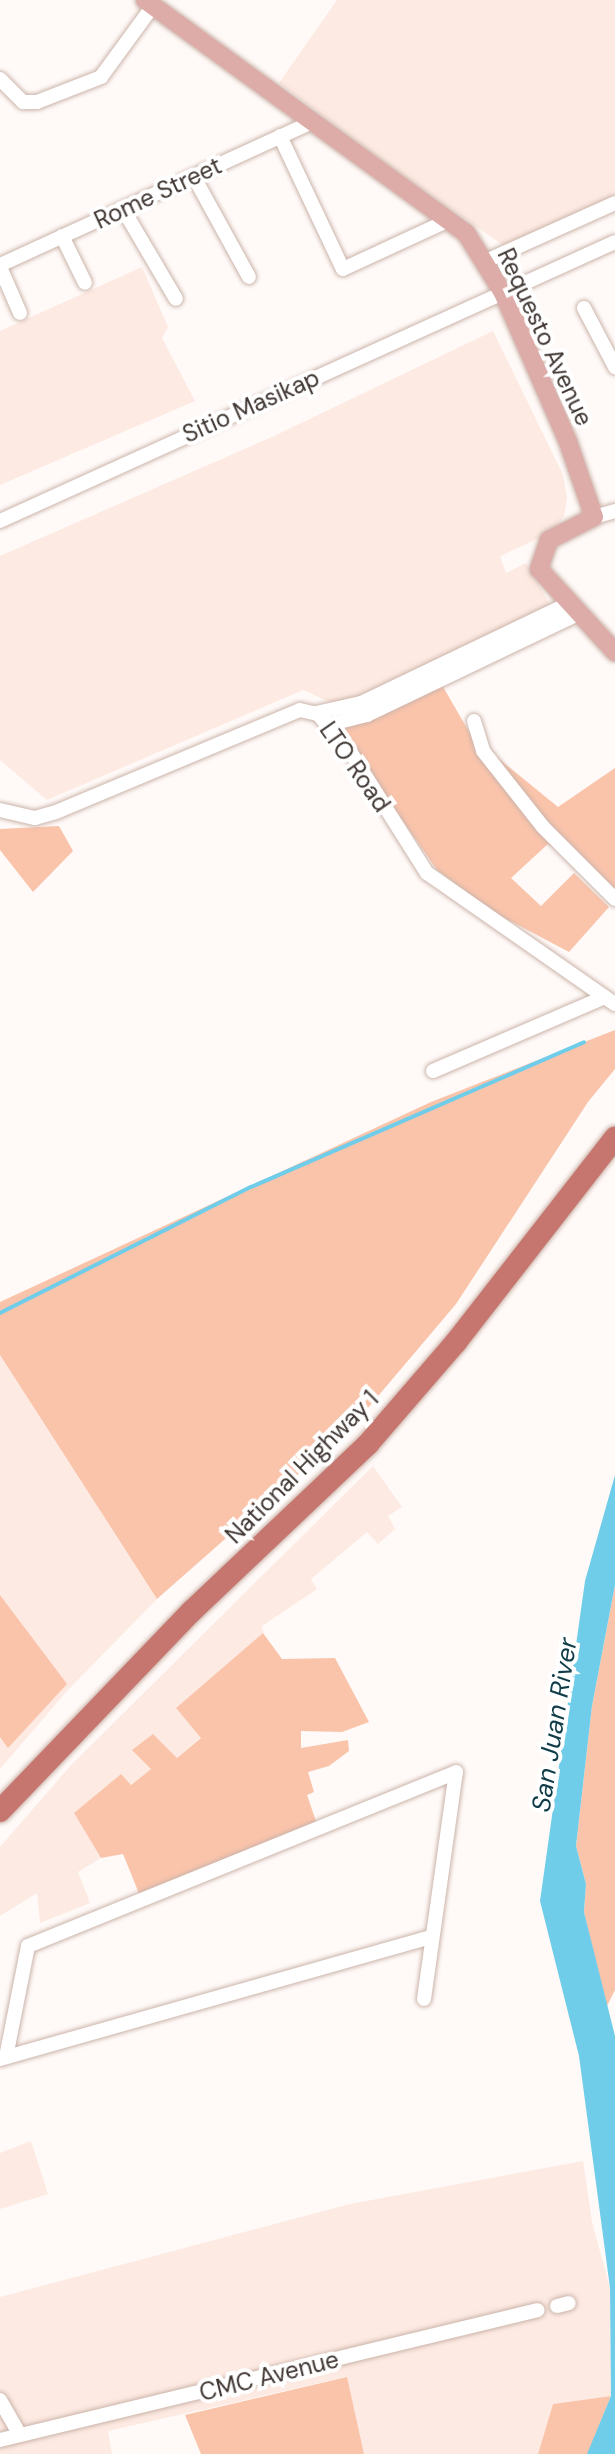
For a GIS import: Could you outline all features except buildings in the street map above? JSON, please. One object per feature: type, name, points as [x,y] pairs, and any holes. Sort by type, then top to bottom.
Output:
[{"type":"highway","name":"National Highway 1","points":[[2,1802],[192,1611],[368,1444],[456,1342],[615,1138]]},
{"type":"main road","name":"Requesto Avenue","points":[[149,3],[449,220],[486,261],[568,442],[594,517]]},
{"type":"main road","points":[[594,517],[559,532],[541,551],[542,578],[615,652]]},
{"type":"street","points":[[0,79],[23,102],[37,102],[101,77],[149,3]]},
{"type":"street","name":"Rome Street","points":[[0,266],[315,121]]},
{"type":"street","points":[[280,136],[343,269],[449,220]]},
{"type":"street","points":[[194,177],[249,277]]},
{"type":"street","points":[[486,261],[615,203]]},
{"type":"street","points":[[123,209],[176,299]]},
{"type":"street","points":[[62,236],[85,283]]},
{"type":"street","name":"Sitio Masikap","points":[[0,521],[615,242]]},
{"type":"street","points":[[0,266],[20,313]]},
{"type":"street","points":[[584,308],[615,367]]},
{"type":"street","points":[[601,340],[615,333]]},
{"type":"street","points":[[594,517],[615,511]]},
{"type":"street","points":[[316,713],[361,703],[573,609]]},
{"type":"street","points":[[331,724],[367,715],[573,609]]},
{"type":"street","name":"LTO Road","points":[[0,810],[35,818],[56,812],[300,710],[316,713],[331,724],[427,873],[610,1000]]},
{"type":"street","points":[[474,721],[483,751],[543,827],[615,899]]},
{"type":"street","points":[[433,1071],[610,1000]]},
{"type":"street","points":[[424,1999],[429,1938],[456,1772],[28,1946],[3,2058],[429,1938]]},
{"type":"street","name":"CMC Avenue","points":[[0,2440],[538,2310]]},
{"type":"street","points":[[0,2400],[20,2435]]},
{"type":"shaded area","points":[[337,0],[615,0],[615,199],[507,248],[393,168],[279,83]]},
{"type":"shaded area","points":[[142,267],[168,327],[162,338],[195,401],[0,485],[0,331]]},
{"type":"shaded area","points":[[493,331],[563,475],[567,498],[564,516],[550,533],[500,556],[506,573],[526,563],[552,608],[341,707],[303,690],[47,800],[0,760],[0,556],[274,436]]},
{"type":"shaded area","points":[[438,678],[472,737],[558,807],[615,768],[615,891],[548,844],[511,878],[541,906],[574,873],[609,907],[569,952],[495,913],[437,870],[327,712]]},
{"type":"shaded area","points":[[59,826],[73,851],[33,892],[0,850],[0,829]]},
{"type":"shaded area","points":[[615,1030],[615,1069],[588,1102],[456,1304],[351,1428],[157,1599],[0,1355],[0,1302],[431,1102]]},
{"type":"shaded area","points":[[0,1355],[157,1599],[66,1692],[0,1769]]},
{"type":"shaded area","points":[[373,1466],[402,1507],[388,1516],[395,1529],[378,1544],[367,1532],[311,1579],[317,1589],[262,1626],[263,1633],[176,1708],[201,1737],[177,1758],[154,1735],[151,1769],[130,1785],[120,1775],[74,1813],[101,1858],[78,1872],[90,1903],[40,1923],[37,1893],[0,1916],[0,1847],[71,1765]]},
{"type":"shaded area","points":[[615,1585],[615,1990],[606,2008],[584,1912],[586,1884],[576,1846],[592,1706]]},
{"type":"shaded area","points":[[0,1595],[67,1684],[8,1748],[0,1737]]},
{"type":"shaded area","points":[[263,1633],[282,1659],[335,1658],[369,1722],[342,1732],[301,1731],[301,1748],[348,1740],[349,1751],[329,1766],[308,1772],[314,1792],[307,1795],[317,1824],[140,1896],[123,1854],[101,1858],[74,1813],[121,1774],[131,1785],[151,1769],[132,1750],[153,1734],[177,1758],[201,1738],[176,1708]]},
{"type":"shaded area","points":[[31,2141],[48,2194],[0,2209],[0,2153]]},
{"type":"shaded area","points":[[583,2161],[592,2222],[610,2288],[611,2396],[553,2404],[538,2454],[364,2454],[346,2377],[108,2431],[112,2454],[0,2454],[0,2297],[350,2204]]},
{"type":"shaded area","points":[[347,2377],[364,2454],[201,2454],[185,2415]]},
{"type":"shaded area","points":[[611,2396],[588,2454],[538,2454],[553,2404]]},
{"type":"water","points":[[615,1475],[615,1585],[592,1706],[576,1846],[586,1884],[584,1912],[615,2036],[615,2454],[587,2454],[611,2396],[610,2288],[579,2056],[540,1901],[585,1581]]},
{"type":"waterway","points":[[0,1313],[251,1187],[584,1042]]},
{"type":"water label","name":"San Juan River","points":[[555,1725]]}]
